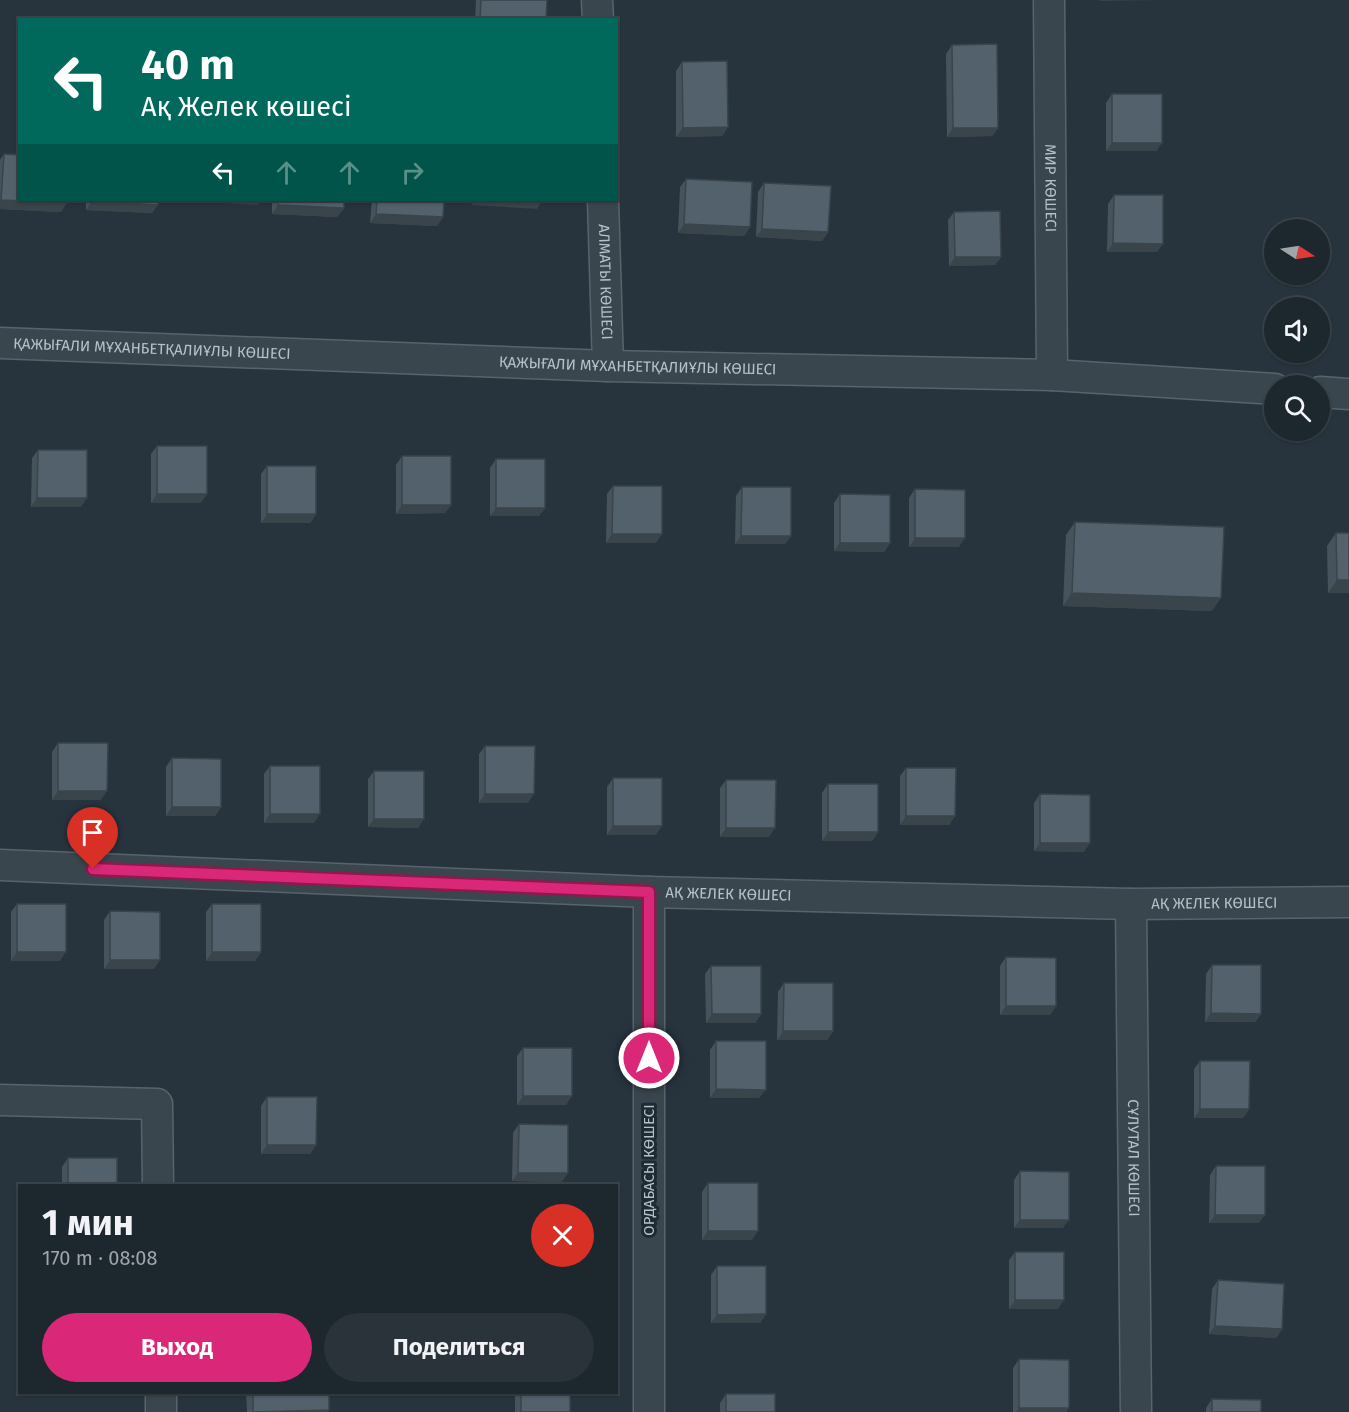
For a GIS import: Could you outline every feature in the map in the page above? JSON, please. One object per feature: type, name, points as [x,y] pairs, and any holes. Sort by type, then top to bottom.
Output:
[{"type":"street","points":[[597,0],[598,18]]},
{"type":"street","name":"МИР КӨШЕСІ","points":[[1049,0],[1052,375]]},
{"type":"street","name":"АЛМАТЫ КӨШЕСІ","points":[[603,201],[608,366]]},
{"type":"street","name":"ҚАЖЫҒАЛИ МҰХАНБЕТҚАЛИҰЛЫ КӨШЕСІ","points":[[0,343],[608,366],[1052,375],[1264,388]]},
{"type":"street","points":[[1330,393],[1349,394]]},
{"type":"street","name":"АҚ ЖЕЛЕК КӨШЕСІ","points":[[0,865],[649,892],[1131,904],[1349,902]]},
{"type":"street","name":"ОРДАБАСЫ КӨШЕСІ","points":[[649,892],[649,1412]]},
{"type":"street","name":"СҰЛУТАЛ КӨШЕСІ","points":[[1131,904],[1136,1412]]},
{"type":"street","points":[[0,1100],[157,1104],[158,1184]]},
{"type":"street","points":[[160,1394],[161,1412]]},
{"type":"building","points":[[481,0],[547,0],[546,18],[480,18]]},
{"type":"building","points":[[997,44],[998,128],[953,128],[952,45]]},
{"type":"building","points":[[727,61],[728,127],[683,128],[682,62]]},
{"type":"building","points":[[1112,94],[1162,94],[1162,143],[1112,143]]},
{"type":"building","points":[[4,154],[18,155],[18,201],[1,200]]},
{"type":"building","points":[[686,179],[752,182],[750,227],[684,224]]},
{"type":"building","points":[[764,183],[831,186],[828,232],[762,229]]},
{"type":"building","points":[[1114,195],[1163,195],[1163,244],[1113,243]]},
{"type":"building","points":[[23,201],[68,201],[67,203]]},
{"type":"building","points":[[92,201],[158,201],[158,205]]},
{"type":"building","points":[[278,201],[344,201],[344,208],[278,205]]},
{"type":"building","points":[[377,201],[444,201],[443,217],[376,214]]},
{"type":"building","points":[[1000,211],[1001,257],[955,257],[954,212]]},
{"type":"building","points":[[157,446],[207,446],[207,494],[157,494]]},
{"type":"building","points":[[38,450],[87,450],[87,498],[37,498]]},
{"type":"building","points":[[402,456],[451,456],[451,505],[402,505]]},
{"type":"building","points":[[496,459],[545,459],[545,508],[496,508]]},
{"type":"building","points":[[267,466],[316,466],[316,514],[267,514]]},
{"type":"building","points":[[613,486],[662,486],[662,534],[612,534]]},
{"type":"building","points":[[742,487],[791,487],[791,536],[741,536]]},
{"type":"building","points":[[915,489],[965,490],[965,538],[915,538]]},
{"type":"building","points":[[840,494],[890,495],[890,543],[840,543]]},
{"type":"building","points":[[1075,522],[1224,527],[1221,598],[1072,593]]},
{"type":"building","points":[[1336,533],[1349,533],[1349,580],[1337,580]]},
{"type":"building","points":[[58,743],[108,743],[107,791],[58,791]]},
{"type":"building","points":[[485,746],[535,746],[534,794],[485,794]]},
{"type":"building","points":[[172,758],[221,759],[221,807],[172,807]]},
{"type":"building","points":[[270,766],[320,766],[320,814],[270,814]]},
{"type":"building","points":[[906,768],[956,768],[955,816],[906,816]]},
{"type":"building","points":[[374,771],[424,771],[424,819],[374,819]]},
{"type":"building","points":[[613,778],[662,778],[662,826],[613,826]]},
{"type":"building","points":[[726,780],[776,780],[775,828],[726,828]]},
{"type":"building","points":[[828,784],[878,784],[878,832],[828,832]]},
{"type":"building","points":[[1040,794],[1090,795],[1090,843],[1040,843]]},
{"type":"building","points":[[17,904],[66,904],[66,952],[17,952]]},
{"type":"building","points":[[212,904],[261,904],[261,952],[212,952]]},
{"type":"building","points":[[110,911],[160,912],[160,960],[110,960]]},
{"type":"building","points":[[1006,957],[1056,958],[1056,1006],[1006,1006]]},
{"type":"building","points":[[1212,965],[1261,965],[1261,1014],[1211,1013]]},
{"type":"building","points":[[711,966],[761,966],[761,1014],[712,1014]]},
{"type":"building","points":[[784,983],[833,983],[833,1031],[783,1031]]},
{"type":"building","points":[[716,1041],[766,1041],[766,1090],[716,1089]]},
{"type":"building","points":[[523,1048],[572,1048],[572,1096],[523,1096]]},
{"type":"building","points":[[1200,1061],[1250,1061],[1249,1109],[1200,1109]]},
{"type":"building","points":[[267,1097],[317,1097],[316,1145],[267,1145]]},
{"type":"building","points":[[519,1124],[568,1125],[568,1173],[518,1173]]},
{"type":"building","points":[[68,1158],[117,1158],[117,1184],[68,1184]]},
{"type":"building","points":[[1216,1166],[1265,1166],[1265,1215],[1215,1215]]},
{"type":"building","points":[[1020,1171],[1069,1172],[1069,1220],[1020,1220]]},
{"type":"building","points":[[708,1183],[758,1183],[758,1231],[708,1231]]},
{"type":"building","points":[[1015,1252],[1064,1252],[1064,1300],[1015,1300]]},
{"type":"building","points":[[717,1266],[766,1266],[766,1314],[717,1315]]},
{"type":"building","points":[[1218,1280],[1284,1284],[1282,1329],[1215,1326]]},
{"type":"building","points":[[1019,1359],[1069,1360],[1069,1408],[1019,1408]]},
{"type":"building","points":[[253,1394],[329,1394],[329,1410],[253,1412]]},
{"type":"building","points":[[521,1394],[570,1394],[570,1412],[521,1412]]},
{"type":"building","points":[[726,1394],[775,1394],[775,1412],[726,1412]]},
{"type":"building","points":[[1212,1399],[1261,1400],[1261,1412],[1212,1412]]},
{"type":"route","points":[[93,869],[649,892],[649,1058]]}]
